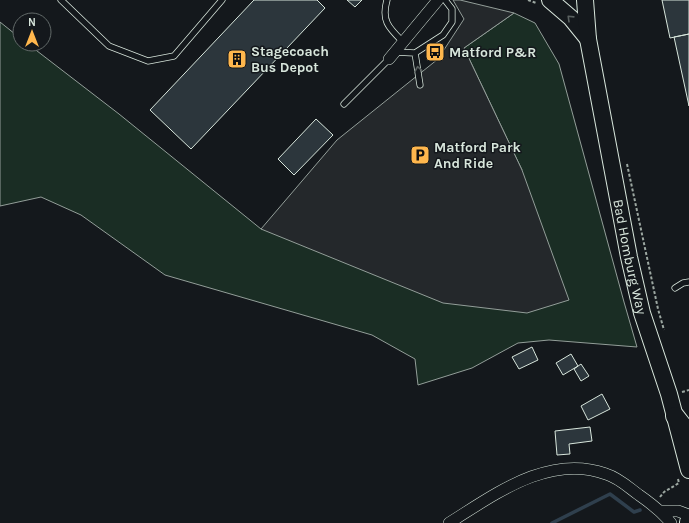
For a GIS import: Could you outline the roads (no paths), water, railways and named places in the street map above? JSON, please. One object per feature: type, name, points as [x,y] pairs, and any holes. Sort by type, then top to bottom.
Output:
[{"type":"main road","name":"Bad Homburg Way","points":[[550,0],[571,18],[588,39]]},
{"type":"main road","name":"Bad Homburg Way","points":[[585,0],[588,39],[604,132],[629,257],[642,313],[679,395],[676,416],[683,473]]},
{"type":"main road","points":[[676,416],[689,434]]},
{"type":"street","points":[[392,55],[438,0]]},
{"type":"street","points":[[449,523],[523,480],[547,472],[570,468],[591,469],[607,474],[623,482],[657,508],[672,523]]},
{"type":"street","points":[[657,508],[678,511],[689,515]]},
{"type":"lane","points":[[61,0],[109,46],[148,61],[174,56],[222,0]]},
{"type":"lane","points":[[387,0],[384,10],[386,22],[392,31],[403,42]]},
{"type":"lane","points":[[344,104],[392,55],[415,53],[443,35],[452,22],[452,9],[445,0]]},
{"type":"lane","points":[[415,53],[420,85]]},
{"type":"lane","points":[[675,288],[683,283],[689,282]]},
{"type":"waterway","points":[[552,523],[610,494],[634,512],[640,510]]},
{"type":"place","name":"Matford P&R","points":[[435,52]]},
{"type":"place","name":"Stagecoach Bus Depot","points":[[237,59]]},
{"type":"place","name":"Matford Park And Ride","points":[[420,155]]}]
